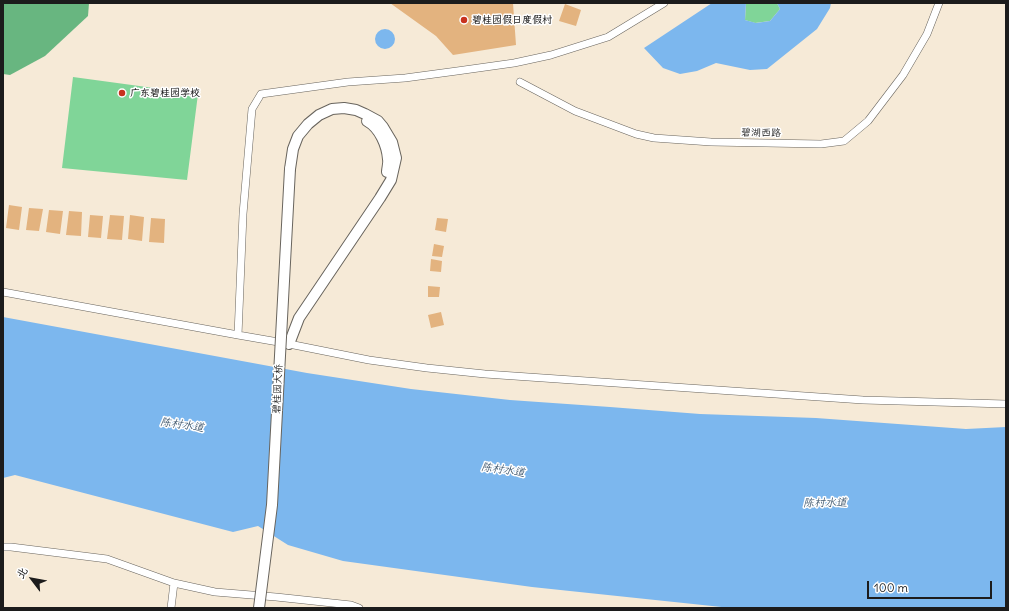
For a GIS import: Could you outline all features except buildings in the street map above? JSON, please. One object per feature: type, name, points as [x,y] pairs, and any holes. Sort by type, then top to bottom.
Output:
[{"type":"main road","points":[[287,343],[292,320],[386,179],[389,160],[385,144],[372,124],[358,116],[345,114],[333,116],[320,122],[308,131],[301,142],[294,170]]},
{"type":"main road","name":"碧桂园大桥","points":[[259,608],[272,505],[294,170]]},
{"type":"main road","name":"碧桂园大桥","points":[[264,608],[276,510],[294,170]]},
{"type":"street","points":[[238,336],[243,214],[252,109],[261,94],[348,82],[457,72],[514,63],[551,55],[608,37],[664,3]]},
{"type":"street","name":"碧湖西路","points":[[520,82],[575,111],[636,134],[654,138],[711,142],[821,144],[844,141],[868,121],[903,75],[927,34],[939,3]]},
{"type":"street","points":[[3,292],[238,336],[287,343],[369,360],[427,368],[485,374],[863,400],[1006,404]]},
{"type":"street","points":[[3,546],[107,559],[174,583],[215,592],[351,605],[359,608]]},
{"type":"street","points":[[171,608],[174,583]]},
{"type":"green space","points":[[3,3],[89,3],[88,16],[45,56],[10,75],[3,74]]},
{"type":"green space","points":[[746,3],[777,3],[780,9],[770,21],[755,23],[745,20]]},
{"type":"green space","points":[[73,77],[198,94],[187,180],[62,168]]},
{"type":"water","points":[[712,3],[746,3],[745,20],[756,23],[770,21],[780,9],[777,3],[831,3],[830,8],[817,29],[767,69],[750,70],[716,63],[697,71],[680,74],[663,68],[644,48]]},
{"type":"water","points":[[385,29],[392,32],[395,39],[392,46],[385,49],[378,46],[375,39],[378,32]]},
{"type":"water","name":"陈村水道","points":[[3,317],[307,373],[411,389],[510,400],[700,414],[816,418],[966,429],[1006,427],[1006,608],[731,608],[532,587],[343,561],[288,545],[258,526],[233,532],[15,475],[3,478]]},
{"type":"place","name":"碧桂园假日度假村","points":[[464,20]]},
{"type":"place","name":"广东碧桂园学校","points":[[122,93]]}]
